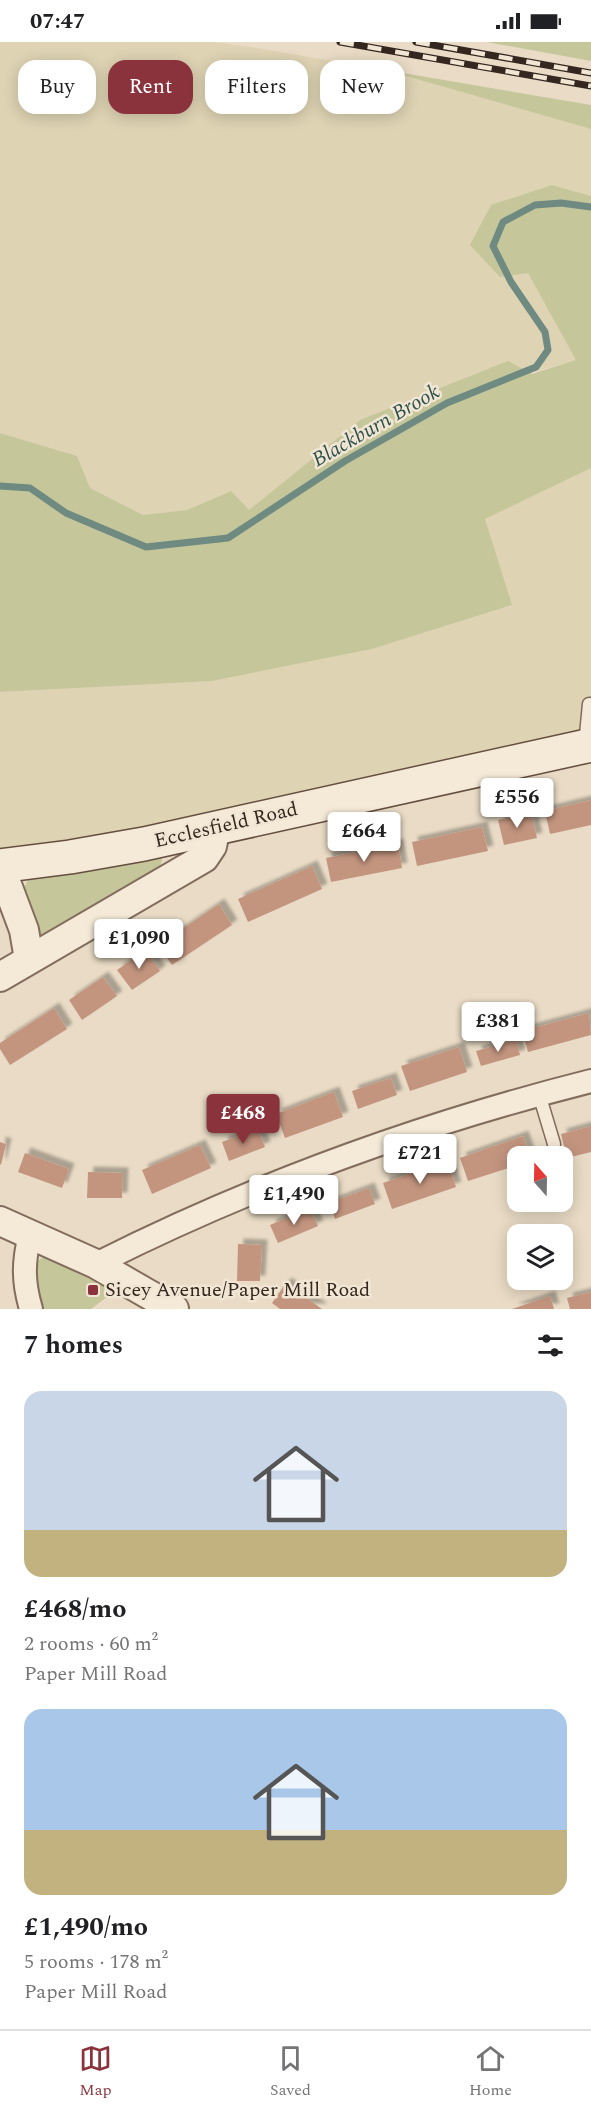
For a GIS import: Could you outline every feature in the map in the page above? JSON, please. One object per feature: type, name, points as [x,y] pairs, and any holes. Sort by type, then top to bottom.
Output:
[{"type":"main road","name":"Ecclesfield Road","points":[[0,866],[70,857],[216,827],[588,745]]},
{"type":"street","points":[[0,977],[204,858],[212,846],[216,827]]},
{"type":"street","points":[[0,866],[24,930],[29,959]]},
{"type":"street","points":[[96,1264],[186,1221],[323,1165],[539,1094],[591,1081]]},
{"type":"street","points":[[0,1221],[96,1264],[174,1309]]},
{"type":"street","points":[[30,1235],[23,1268],[24,1288],[31,1309]]},
{"type":"lane","points":[[588,745],[589,704],[591,704]]},
{"type":"lane","points":[[539,1094],[554,1144]]},
{"type":"shaded area","points":[[0,42],[213,42],[251,47],[327,60],[320,60],[320,114],[405,114],[405,76],[591,129],[591,196],[552,185],[528,273],[577,360],[360,420],[249,510],[230,491],[187,510],[143,515],[90,488],[77,456],[0,433]]},
{"type":"shaded area","points":[[591,468],[591,730],[97,838],[0,851],[0,692],[212,681],[372,649],[511,606],[485,519]]},
{"type":"green space","points":[[487,42],[591,42],[591,61]]},
{"type":"green space","points":[[405,73],[591,105],[591,129],[405,76]]},
{"type":"green space","points":[[552,185],[591,196],[591,468],[485,519],[512,605],[372,649],[212,681],[0,692],[0,433],[77,456],[90,488],[143,515],[187,510],[231,491],[249,510],[360,420],[508,361],[532,374],[576,360],[528,273],[500,277],[470,245],[491,205]]},
{"type":"green space","points":[[154,854],[162,859],[160,867],[45,939],[37,938],[24,888],[28,880]]},
{"type":"green space","points":[[53,1256],[116,1290],[91,1309],[40,1309],[34,1264],[43,1257]]},
{"type":"building","points":[[591,800],[591,825],[550,834],[545,811]]},
{"type":"building","points":[[531,813],[537,838],[504,845],[498,820]]},
{"type":"building","points":[[482,827],[488,851],[417,866],[412,842]]},
{"type":"building","points":[[398,844],[402,868],[331,882],[326,858]]},
{"type":"building","points":[[312,866],[322,889],[248,922],[238,899]]},
{"type":"building","points":[[219,904],[232,925],[172,965],[158,945]]},
{"type":"building","points":[[146,950],[160,971],[132,990],[117,970]]},
{"type":"building","points":[[103,977],[117,996],[82,1020],[69,1000]]},
{"type":"building","points":[[54,1008],[67,1029],[10,1065],[0,1049],[0,1043]]},
{"type":"building","points":[[589,1013],[591,1035],[528,1052],[522,1031]]},
{"type":"building","points":[[516,1040],[520,1055],[481,1066],[476,1051]]},
{"type":"building","points":[[459,1047],[467,1072],[410,1091],[401,1066]]},
{"type":"building","points":[[391,1078],[397,1095],[358,1109],[352,1091]]},
{"type":"building","points":[[334,1092],[343,1117],[285,1138],[276,1114]]},
{"type":"building","points":[[591,1126],[591,1152],[573,1156],[573,1146],[564,1146],[561,1134]]},
{"type":"building","points":[[258,1129],[265,1147],[229,1161],[222,1142]]},
{"type":"building","points":[[523,1136],[526,1146],[507,1146],[507,1169],[468,1181],[460,1158]]},
{"type":"building","points":[[0,1142],[6,1144],[1,1165],[0,1164]]},
{"type":"building","points":[[200,1145],[211,1168],[152,1194],[142,1170]]},
{"type":"building","points":[[25,1153],[69,1169],[62,1188],[18,1172]]},
{"type":"building","points":[[447,1161],[456,1187],[392,1209],[383,1183]]},
{"type":"building","points":[[88,1172],[123,1173],[122,1198],[87,1198]]},
{"type":"building","points":[[369,1188],[375,1204],[335,1219],[329,1203]]},
{"type":"building","points":[[310,1208],[318,1226],[278,1243],[270,1225]]},
{"type":"building","points":[[238,1244],[262,1245],[260,1281],[237,1281]]},
{"type":"building","points":[[286,1283],[322,1309],[280,1309],[272,1303]]},
{"type":"building","points":[[591,1292],[591,1309],[570,1309],[567,1298]]},
{"type":"building","points":[[550,1296],[554,1309],[512,1309]]},
{"type":"waterway","name":"Blackburn Brook","points":[[0,486],[30,488],[66,513],[146,547],[228,538],[345,461],[447,403],[536,367],[548,350],[545,332],[511,282],[493,246],[503,222],[535,205],[561,203],[591,207]]},
{"type":"railway","points":[[340,42],[591,86]]},
{"type":"railway","points":[[416,42],[591,73]]},
{"type":"place","name":"Sicey Avenue/Paper Mill Road","points":[[93,1290]]}]
